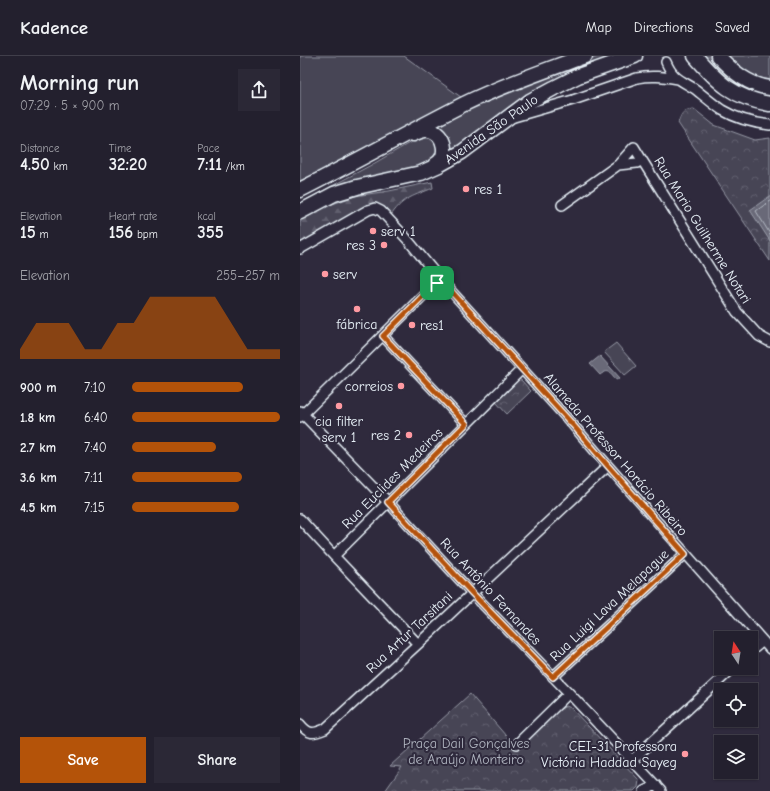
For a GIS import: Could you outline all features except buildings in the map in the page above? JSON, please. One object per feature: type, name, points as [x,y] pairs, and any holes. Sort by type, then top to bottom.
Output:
[{"type":"main road","points":[[523,78],[560,56]]},
{"type":"main road","name":"Avenida São Paulo","points":[[300,190],[464,104],[523,78],[585,56]]},
{"type":"main road","name":"Avenida São Paulo","points":[[300,212],[334,194],[357,187],[421,173],[462,152],[530,101],[578,76],[635,56]]},
{"type":"main road","points":[[695,56],[709,73],[726,88],[756,102],[770,104]]},
{"type":"main road","points":[[718,56],[728,67],[742,78],[752,83],[770,88]]},
{"type":"main road","points":[[387,145],[423,131],[429,130],[437,134],[444,147],[444,156],[438,163],[421,173]]},
{"type":"street","points":[[658,76],[668,59]]},
{"type":"street","points":[[668,59],[671,72],[678,79],[689,85],[722,110],[732,116],[750,122],[770,125]]},
{"type":"street","points":[[499,124],[512,118],[573,100],[626,81],[647,76],[678,79]]},
{"type":"street","name":"Rua Mario Guilherme Notari","points":[[618,165],[634,147],[737,312],[759,336],[770,342]]},
{"type":"street","points":[[562,205],[618,165],[637,163],[642,160]]},
{"type":"street","name":"Alameda Professor Horácio Ribeiro","points":[[300,249],[359,214],[375,208],[381,211],[770,648]]},
{"type":"street","points":[[301,414],[440,279]]},
{"type":"street","points":[[383,336],[466,424]]},
{"type":"street","name":"Rua Euclides Medeiros","points":[[334,556],[522,369]]},
{"type":"street","name":"Rua Antônio Fernandes","points":[[301,414],[388,502],[472,593],[658,788]]},
{"type":"street","name":"Rua Artur Tarsitani","points":[[300,724],[305,731],[315,733],[325,729],[608,466]]},
{"type":"street","points":[[300,519],[418,644]]},
{"type":"street","name":"Rua Luigi Lava Melapague","points":[[553,677],[685,554]]},
{"type":"street","points":[[758,645],[763,641]]},
{"type":"street","points":[[632,760],[725,675]]},
{"type":"street","points":[[517,744],[569,693]]},
{"type":"street","points":[[644,791],[658,788]]},
{"type":"green space","points":[[300,56],[404,56],[465,100],[300,181]]},
{"type":"green space","points":[[601,56],[624,56],[592,66],[447,157],[431,124],[503,92]]},
{"type":"green space","points":[[699,56],[711,56],[721,67],[770,92],[770,100],[736,88]]},
{"type":"green space","points":[[723,56],[770,56],[770,84],[761,82]]},
{"type":"green space","points":[[694,109],[714,125],[755,140],[770,138],[770,261],[678,123],[683,112]]},
{"type":"green space","points":[[423,136],[430,137],[435,140],[440,152],[429,164],[300,207],[300,203]]},
{"type":"green space","points":[[432,182],[433,188],[405,200],[392,214],[384,207],[373,205],[300,244],[300,223],[302,220],[327,206],[355,196]]},
{"type":"green space","points":[[616,343],[636,366],[625,375],[604,352]]},
{"type":"green space","points":[[519,379],[531,391],[507,414],[495,401],[516,380]]},
{"type":"green space","name":"Praça Dail Gonçalves de Araújo Monteiro","points":[[470,694],[518,750],[560,709],[566,706],[571,708],[639,780],[638,787],[634,791],[385,791],[402,767],[390,766]]},
{"type":"water","points":[[770,196],[770,241],[750,210]]},
{"type":"water","points":[[600,356],[620,378],[616,380],[610,372],[600,375],[590,364]]},
{"type":"place","name":"res 1","points":[[466,189]]},
{"type":"place","name":"serv 1","points":[[373,231]]},
{"type":"place","name":"res 3","points":[[384,245]]},
{"type":"place","name":"serv","points":[[325,274]]},
{"type":"place","name":"fábrica","points":[[357,309]]},
{"type":"place","name":"res1","points":[[412,325]]},
{"type":"place","name":"correios","points":[[401,386]]},
{"type":"place","name":"cia filter serv 1","points":[[339,406]]},
{"type":"place","name":"res 2","points":[[409,435]]},
{"type":"place","name":"CEI-31 Professora Victória Haddad Sayeg","points":[[685,754]]},
{"type":"route","points":[[440,279],[573,425],[685,554],[553,677],[472,593],[388,502],[466,424],[383,336],[437,283],[440,279]]}]
